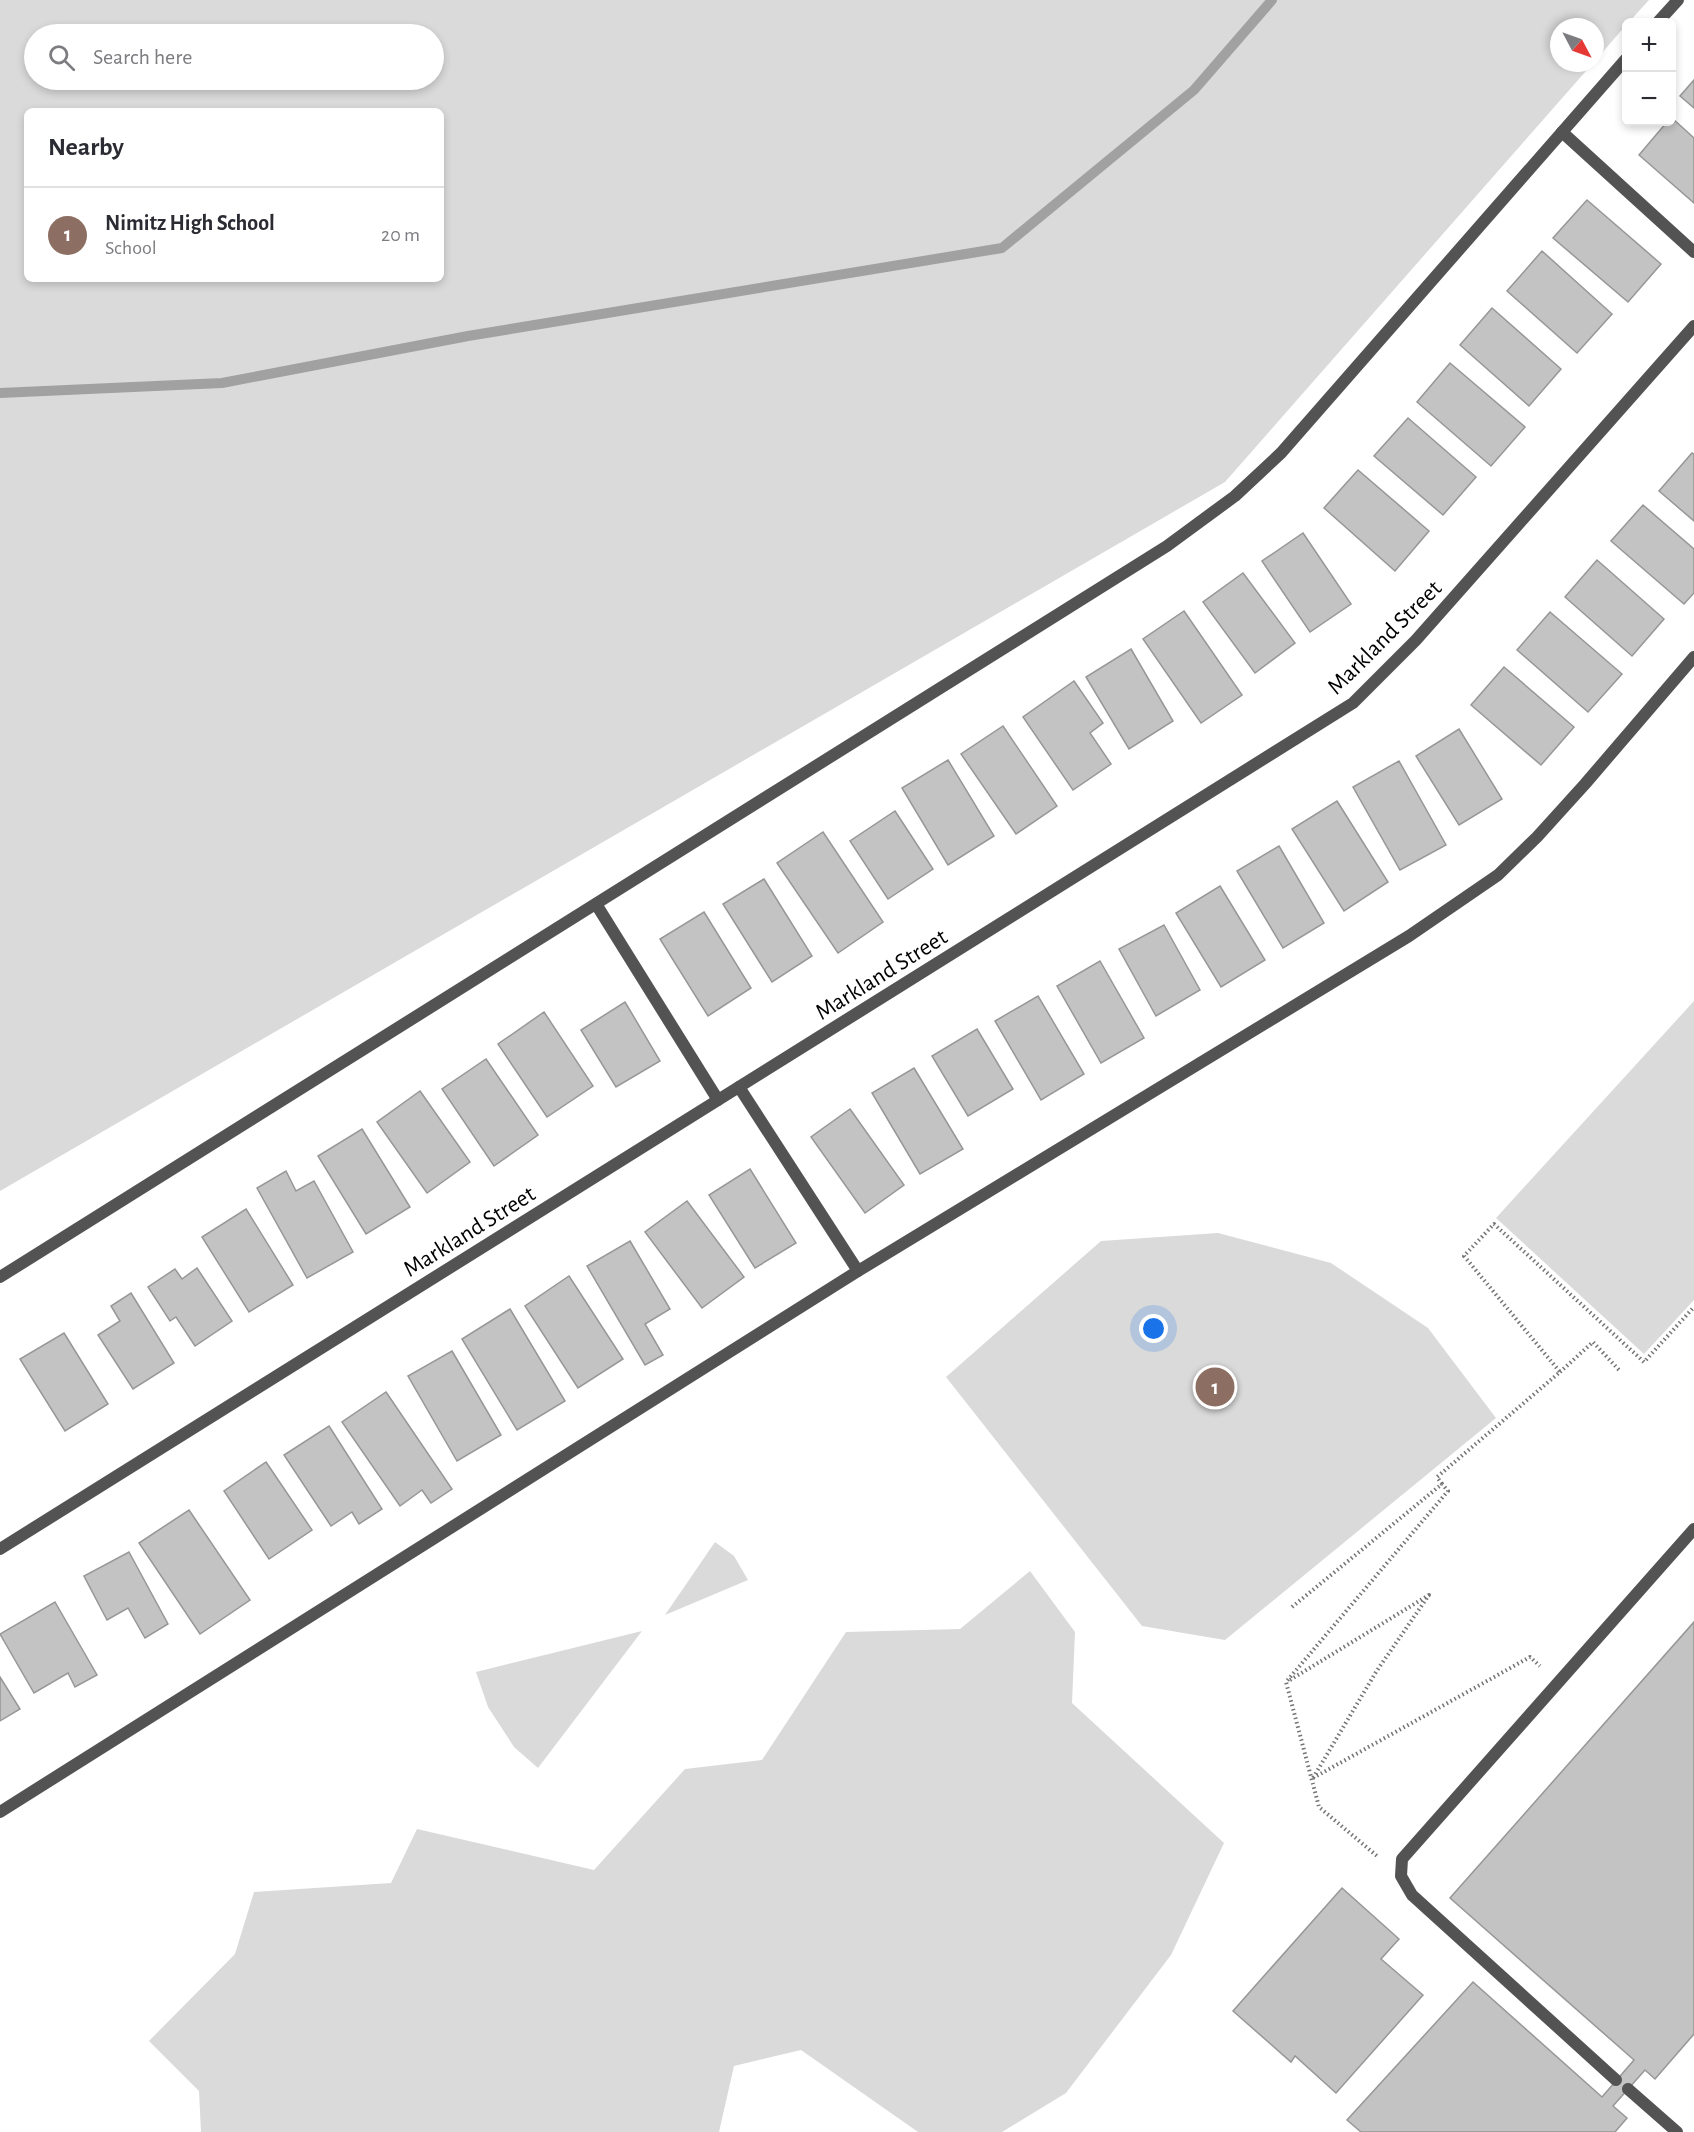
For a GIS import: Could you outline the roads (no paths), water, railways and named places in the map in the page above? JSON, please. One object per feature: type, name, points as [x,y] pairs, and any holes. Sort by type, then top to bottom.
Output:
[{"type":"street","points":[[1662,18],[1678,0]]},
{"type":"street","points":[[0,1277],[1167,546],[1235,496],[1281,453],[1622,64]]},
{"type":"street","points":[[1562,132],[1694,252]]},
{"type":"street","name":"Markland Street","points":[[0,1549],[1353,703],[1416,640],[1694,326]]},
{"type":"street","points":[[0,1812],[858,1271],[1409,936],[1498,875],[1537,837],[1694,657]]},
{"type":"street","points":[[596,904],[718,1100]]},
{"type":"street","points":[[739,1087],[858,1271]]},
{"type":"street","points":[[1617,2080],[1412,1895],[1401,1876],[1402,1859],[1694,1529]]},
{"type":"street","points":[[1628,2089],[1677,2132]]},
{"type":"waterway","points":[[0,393],[222,383],[468,336],[1002,248],[1194,90],[1272,0]]},
{"type":"place","name":"Nimitz High School","points":[[1215,1387]]}]
